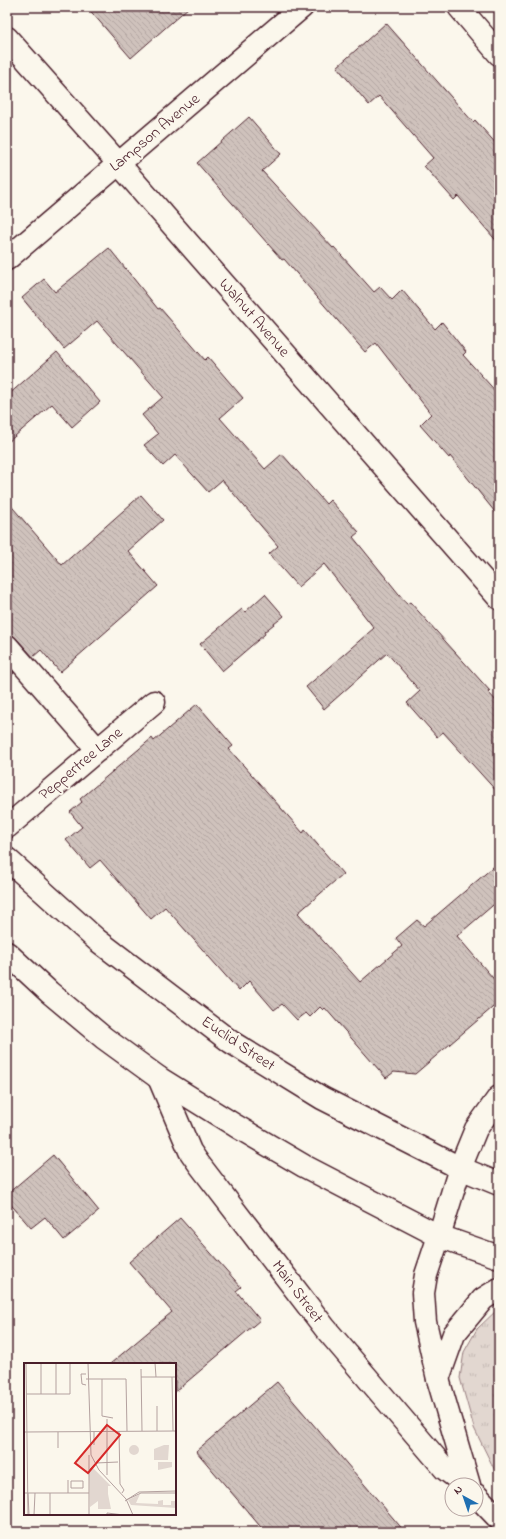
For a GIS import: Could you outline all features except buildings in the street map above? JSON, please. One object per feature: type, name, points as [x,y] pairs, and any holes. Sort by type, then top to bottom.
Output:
[{"type":"street","name":"Lampson Avenue","points":[[7,259],[302,7]]},
{"type":"street","points":[[459,7],[499,54]]},
{"type":"street","name":"Walnut Avenue","points":[[7,38],[499,598]]},
{"type":"street","points":[[7,646],[98,750]]},
{"type":"street","name":"Peppertree Lane","points":[[7,827],[154,702]]},
{"type":"street","name":"Euclid Street","points":[[7,859],[97,940],[231,1042],[322,1098],[460,1168],[499,1184]]},
{"type":"street","points":[[7,953],[49,992],[104,1038],[159,1078],[236,1126],[304,1166],[439,1236],[499,1257]]},
{"type":"street","name":"Main Street","points":[[159,1078],[190,1151],[199,1164],[325,1328],[445,1469],[456,1477]]},
{"type":"street","points":[[467,1477],[438,1378],[425,1322],[423,1293],[426,1276],[460,1168],[476,1129],[499,1097]]},
{"type":"street","points":[[438,1378],[454,1334],[483,1299],[499,1289]]},
{"type":"street","points":[[484,1503],[499,1519]]},
{"type":"green space","points":[[499,1308],[499,1479],[474,1428],[460,1378],[464,1352],[477,1329]]}]
